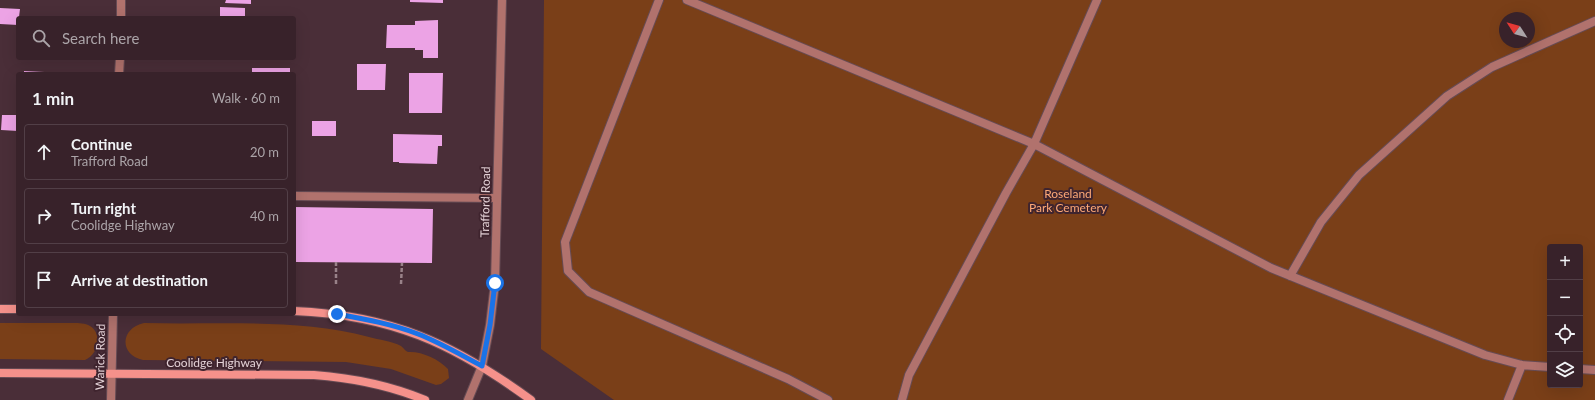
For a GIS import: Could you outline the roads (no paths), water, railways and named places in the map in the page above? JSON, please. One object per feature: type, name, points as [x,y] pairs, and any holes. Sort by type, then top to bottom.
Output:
[{"type":"main road","points":[[0,309],[16,309]]},
{"type":"main road","points":[[296,311],[337,314],[393,326],[418,334],[437,342],[482,366],[531,400]]},
{"type":"main road","name":"Coolidge Highway","points":[[0,373],[280,375],[334,377],[388,386],[425,400]]},
{"type":"street","points":[[121,0],[121,16]]},
{"type":"street","name":"Trafford Road","points":[[468,400],[482,366],[490,325],[495,283],[502,0]]},
{"type":"street","points":[[659,0],[567,236],[565,242],[568,271],[589,292],[788,379],[828,400]]},
{"type":"street","points":[[687,0],[1034,144],[1264,265],[1485,356],[1522,365],[1547,367]]},
{"type":"street","points":[[902,400],[909,375],[1006,192],[1034,144],[1097,0]]},
{"type":"street","points":[[1290,276],[1321,222],[1359,175],[1447,96],[1492,67],[1595,21]]},
{"type":"street","points":[[119,72],[120,60]]},
{"type":"street","points":[[296,196],[497,198]]},
{"type":"street","name":"Warick Road","points":[[111,400],[113,316]]},
{"type":"street","points":[[1508,400],[1522,365]]},
{"type":"street","points":[[1583,369],[1595,370]]},
{"type":"park label","name":"Roseland Park Cemetery","points":[[1068,200]]}]
